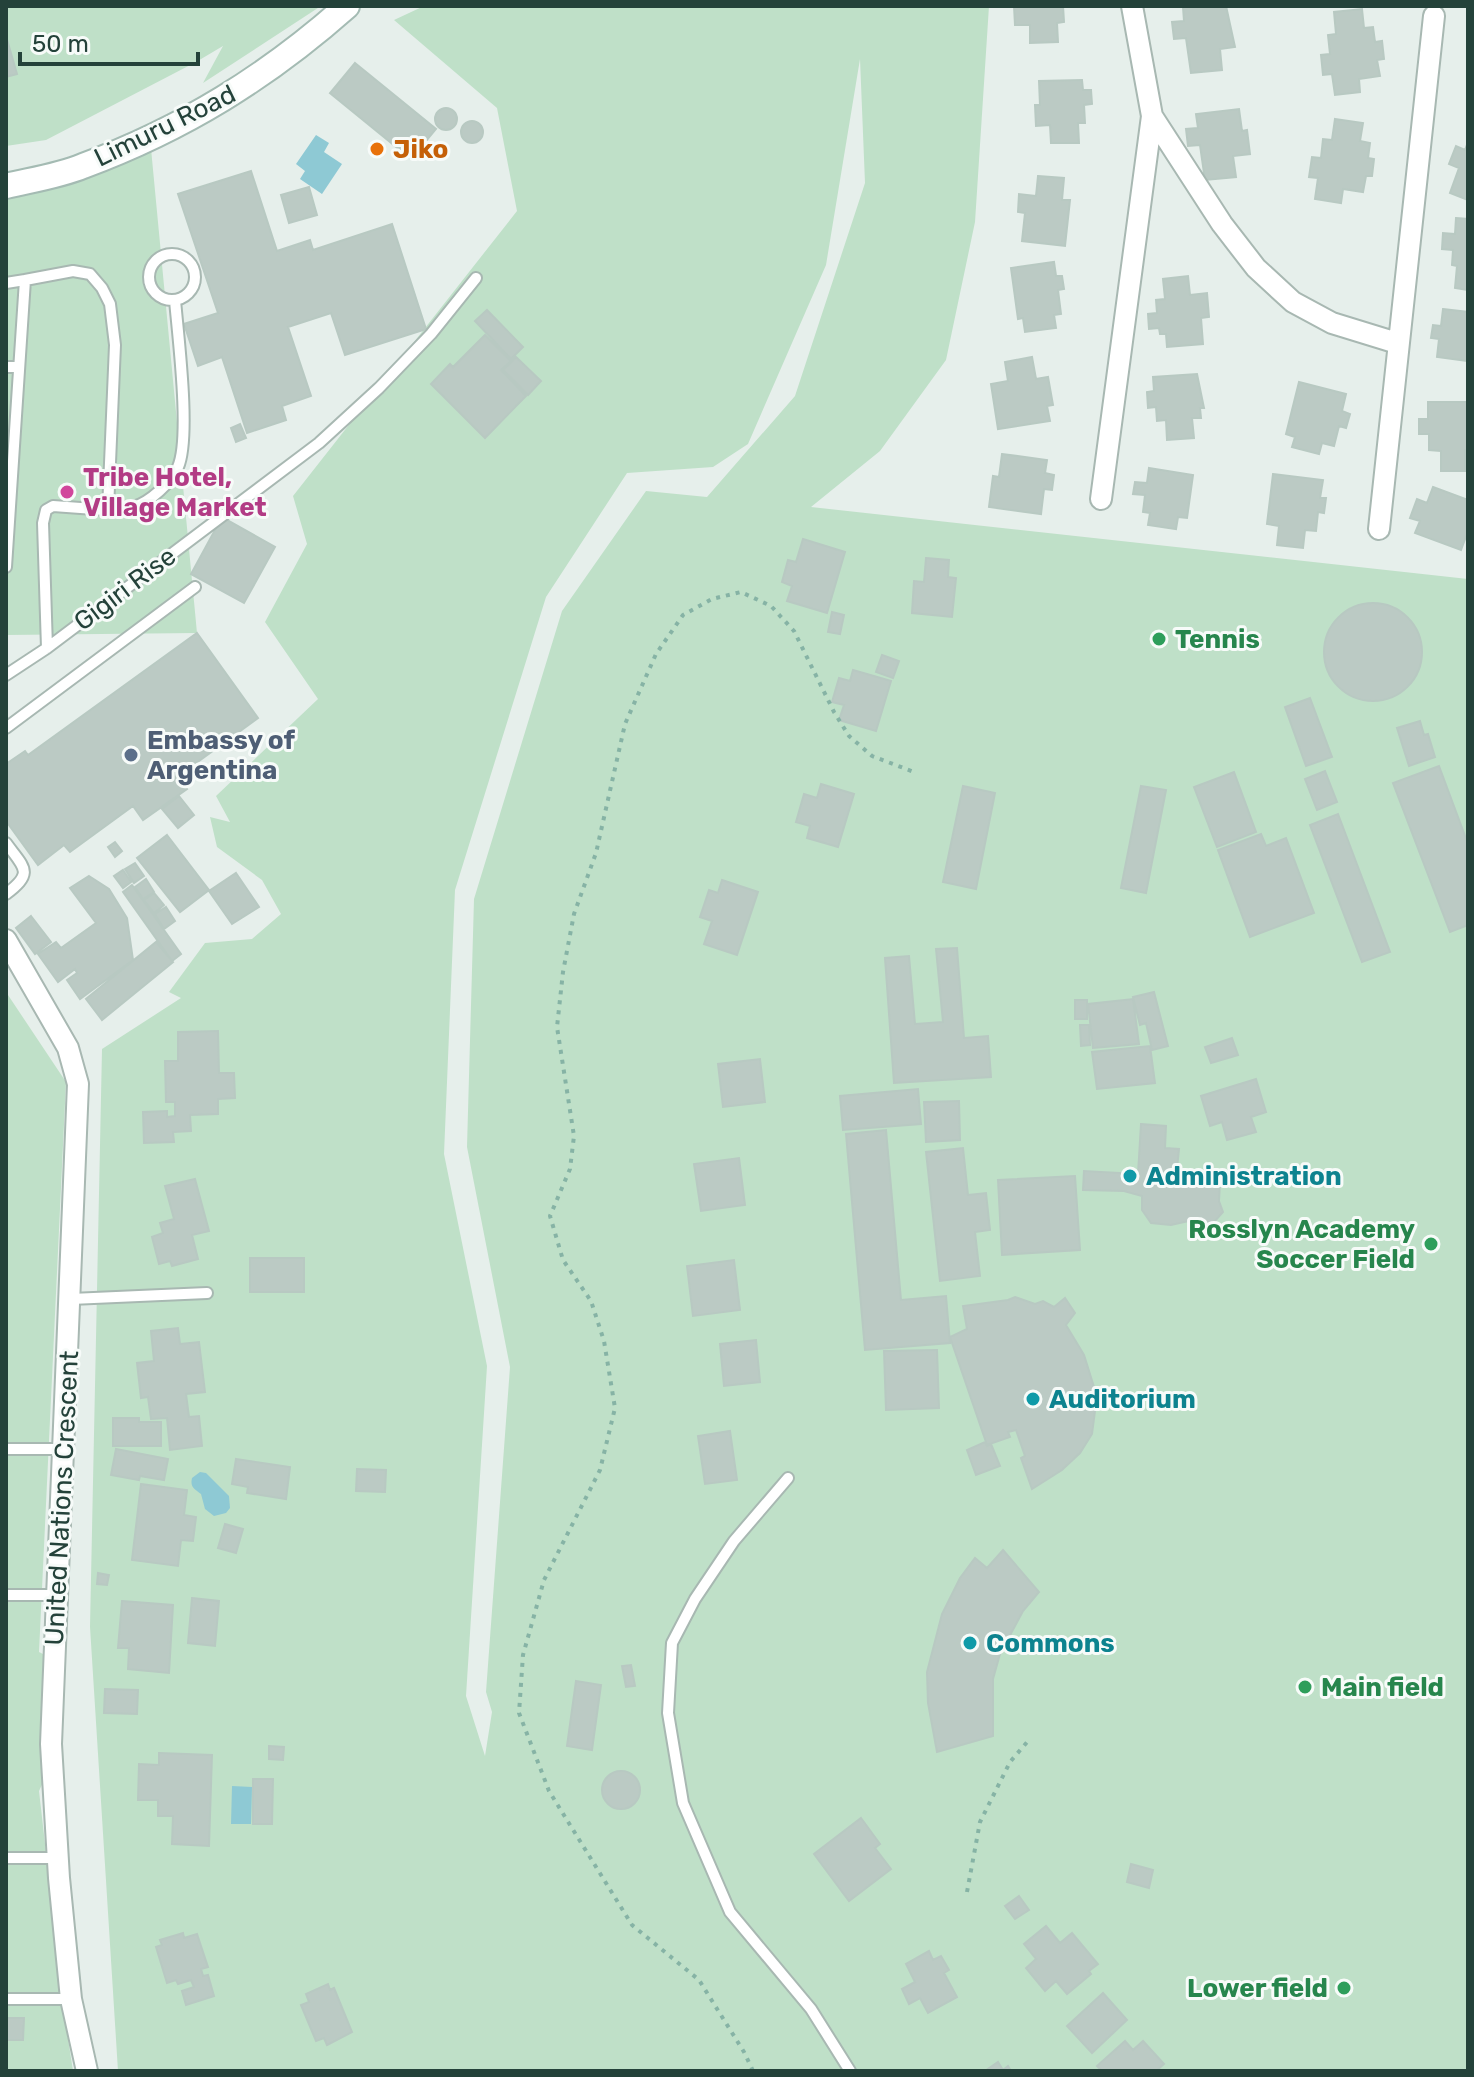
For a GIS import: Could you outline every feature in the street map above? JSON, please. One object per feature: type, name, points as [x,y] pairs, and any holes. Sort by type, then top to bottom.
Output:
[{"type":"main road","name":"Limuru Road","points":[[6,186],[81,167],[150,138],[208,108],[302,46],[347,6]]},
{"type":"street","points":[[1101,499],[1152,116],[1132,6]]},
{"type":"street","points":[[1379,529],[1434,16]]},
{"type":"street","points":[[1152,116],[1222,224],[1256,268],[1274,285],[1293,302],[1332,323],[1397,343]]},
{"type":"street","name":"United Nations Crescent","points":[[6,940],[68,1048],[78,1084],[51,1744],[71,1999],[87,2071]]},
{"type":"lane","points":[[169,255],[177,255],[189,262],[195,275],[188,294],[175,300],[160,297],[150,284],[149,276],[155,262],[169,255]]},
{"type":"lane","points":[[6,283],[73,271],[90,274],[110,304],[115,345],[108,510]]},
{"type":"lane","name":"Gigiri Rise","points":[[6,675],[47,648],[319,443],[379,388],[431,334],[476,278]]},
{"type":"lane","points":[[6,567],[25,280]]},
{"type":"lane","points":[[47,648],[43,523],[46,510],[53,506],[108,510],[136,507],[162,488],[178,468],[183,432],[175,300]]},
{"type":"lane","points":[[6,367],[19,367]]},
{"type":"lane","points":[[6,728],[195,587]]},
{"type":"lane","points":[[6,843],[24,866],[25,875],[22,882],[6,894]]},
{"type":"lane","points":[[71,1299],[207,1293]]},
{"type":"lane","points":[[6,1449],[65,1449]]},
{"type":"lane","points":[[788,1478],[734,1541],[683,1621],[672,1643],[668,1713],[683,1803],[730,1912],[811,2009],[850,2071]]},
{"type":"lane","points":[[6,1595],[58,1595]]},
{"type":"lane","points":[[6,1858],[58,1858]]},
{"type":"lane","points":[[6,1999],[71,1999]]},
{"type":"path","points":[[753,2071],[699,1980],[632,1925],[549,1791],[519,1713],[523,1655],[544,1580],[600,1470],[615,1408],[604,1341],[591,1301],[563,1260],[550,1216],[570,1169],[574,1136],[557,1027],[563,972],[574,914],[596,853],[625,724],[656,654],[683,615],[712,599],[741,592],[771,606],[794,631],[849,736],[872,756],[914,772]]},
{"type":"path","points":[[967,1892],[980,1822],[1010,1762],[1028,1741]]},
{"type":"green space","points":[[6,6],[321,6],[203,83],[223,46],[46,140],[6,146]]},
{"type":"green space","points":[[424,6],[989,6],[975,222],[946,360],[880,451],[811,507],[1468,579],[1468,2071],[118,2071],[90,1627],[102,1049],[181,998],[169,992],[205,943],[252,939],[281,914],[262,880],[217,847],[210,817],[230,822],[216,796],[318,699],[265,622],[307,544],[293,496],[517,211],[497,108],[394,20]],"holes":[[[860,59],[865,183],[795,396],[707,497],[646,491],[562,611],[474,899],[467,1147],[510,1367],[486,1692],[492,1712],[485,1756],[466,1696],[487,1366],[444,1154],[455,890],[546,597],[627,473],[713,467],[748,444],[826,265]]]},
{"type":"green space","points":[[150,138],[197,633],[6,635],[6,186]]},
{"type":"green space","points":[[6,992],[66,1082],[39,1652],[47,1656],[45,1778],[39,1791],[73,2071],[6,2071]]},
{"type":"water","points":[[316,135],[329,143],[324,152],[342,164],[322,194],[300,179],[305,171],[296,164]]},
{"type":"water","points":[[200,1472],[206,1473],[229,1496],[230,1508],[226,1513],[214,1516],[205,1509],[201,1494],[192,1484],[192,1478]]},
{"type":"water","points":[[232,1786],[252,1787],[251,1824],[231,1824]]},
{"type":"building","points":[[1014,6],[1063,6],[1064,22],[1057,23],[1058,42],[1030,43],[1030,25],[1015,25]]},
{"type":"building","points":[[1226,6],[1235,47],[1220,49],[1222,70],[1191,73],[1186,38],[1174,39],[1172,22],[1184,21],[1183,7]]},
{"type":"building","points":[[1362,9],[1364,28],[1373,27],[1375,42],[1382,41],[1384,59],[1377,60],[1380,76],[1359,79],[1360,92],[1335,95],[1332,74],[1323,75],[1321,55],[1330,54],[1328,35],[1336,34],[1334,12]]},
{"type":"building","points":[[6,36],[17,74],[6,77]]},
{"type":"building","points":[[355,63],[436,129],[411,159],[330,93]]},
{"type":"building","points":[[1082,80],[1083,90],[1091,90],[1092,104],[1084,105],[1085,123],[1078,123],[1079,143],[1051,143],[1050,125],[1036,126],[1035,105],[1040,105],[1039,81]]},
{"type":"building","points":[[446,108],[454,111],[457,119],[454,127],[446,130],[438,127],[435,119],[438,111]]},
{"type":"building","points":[[1239,109],[1242,131],[1247,130],[1250,154],[1233,156],[1236,177],[1205,180],[1200,145],[1188,146],[1186,129],[1198,128],[1196,114]]},
{"type":"building","points":[[1335,119],[1363,123],[1360,141],[1370,143],[1368,158],[1374,159],[1372,176],[1366,176],[1363,192],[1343,189],[1341,203],[1315,199],[1318,178],[1309,177],[1312,157],[1321,158],[1323,139],[1332,140]]},
{"type":"building","points":[[472,121],[483,132],[472,143],[461,132]]},
{"type":"building","points":[[1468,142],[1468,200],[1450,193],[1459,168],[1449,164],[1456,146],[1465,150]]},
{"type":"building","points":[[251,171],[277,251],[310,240],[313,250],[392,224],[426,329],[345,355],[331,313],[288,327],[311,396],[282,406],[286,420],[247,433],[222,357],[198,366],[184,324],[218,313],[178,194]]},
{"type":"building","points":[[1038,176],[1064,178],[1062,200],[1070,200],[1065,246],[1022,241],[1025,213],[1018,212],[1019,194],[1036,196]]},
{"type":"building","points":[[309,187],[317,215],[289,223],[281,195]]},
{"type":"building","points":[[1456,218],[1468,219],[1468,290],[1455,288],[1457,266],[1452,265],[1453,250],[1442,249],[1443,233],[1455,234]]},
{"type":"building","points":[[1054,262],[1056,276],[1062,276],[1064,289],[1058,290],[1061,314],[1054,315],[1056,328],[1025,332],[1023,318],[1018,319],[1011,268]]},
{"type":"building","points":[[1188,276],[1190,295],[1207,293],[1209,317],[1201,318],[1203,344],[1167,347],[1166,334],[1160,334],[1159,328],[1149,329],[1148,314],[1157,313],[1156,300],[1165,299],[1163,279]]},
{"type":"building","points":[[1443,309],[1468,312],[1468,361],[1437,357],[1439,339],[1431,338],[1433,325],[1441,326]]},
{"type":"building","points":[[487,310],[523,347],[511,359],[475,321]]},
{"type":"building","points":[[485,335],[511,361],[501,370],[526,396],[485,438],[431,384]]},
{"type":"building","points":[[516,357],[541,381],[528,395],[503,370]]},
{"type":"building","points":[[1032,357],[1036,379],[1048,377],[1053,405],[1047,406],[1050,421],[998,429],[991,384],[1008,381],[1005,362]]},
{"type":"building","points":[[1197,374],[1204,408],[1200,408],[1201,418],[1192,418],[1194,438],[1167,440],[1166,420],[1157,421],[1156,407],[1148,408],[1147,392],[1154,391],[1153,377]]},
{"type":"building","points":[[1299,382],[1346,394],[1342,411],[1350,414],[1346,428],[1339,426],[1334,446],[1322,443],[1319,454],[1292,447],[1295,437],[1286,434]]},
{"type":"building","points":[[1428,402],[1468,402],[1465,471],[1441,471],[1441,451],[1429,450],[1429,434],[1419,434],[1419,419],[1428,419]]},
{"type":"building","points":[[240,424],[246,438],[236,442],[231,428]]},
{"type":"building","points":[[1002,454],[1047,460],[1045,473],[1054,475],[1052,490],[1044,489],[1041,514],[989,507],[993,476],[999,477]]},
{"type":"building","points":[[1149,468],[1193,475],[1187,518],[1178,517],[1176,529],[1148,525],[1150,513],[1143,512],[1145,495],[1133,494],[1135,482],[1147,483]]},
{"type":"building","points":[[1273,474],[1323,480],[1320,498],[1326,498],[1324,513],[1318,512],[1316,531],[1305,530],[1303,548],[1277,545],[1279,526],[1267,524]]},
{"type":"building","points":[[1433,487],[1468,500],[1468,531],[1461,550],[1415,533],[1420,521],[1410,518],[1417,499],[1427,503]]},
{"type":"building","points":[[222,517],[275,547],[244,603],[191,574]]},
{"type":"building","points":[[803,539],[845,552],[827,613],[787,601],[792,586],[782,582],[788,560],[796,562]]},
{"type":"building","points":[[926,558],[949,560],[948,577],[956,578],[952,617],[912,613],[914,581],[924,582]]},
{"type":"building","points":[[1373,603],[1392,607],[1408,617],[1418,633],[1422,652],[1418,671],[1408,687],[1392,697],[1373,701],[1354,697],[1338,687],[1328,671],[1324,652],[1328,633],[1338,617],[1354,607]]},
{"type":"building","points":[[832,612],[844,615],[840,634],[828,632]]},
{"type":"building","points":[[197,633],[258,718],[177,777],[187,789],[143,820],[133,806],[70,852],[64,845],[38,865],[6,821],[6,764],[25,751],[28,755]]},
{"type":"building","points":[[882,655],[899,661],[893,678],[876,672]]},
{"type":"building","points":[[853,670],[891,681],[876,731],[839,720],[844,705],[832,702],[839,678],[850,681]]},
{"type":"building","points":[[1310,698],[1332,757],[1306,766],[1285,707]]},
{"type":"building","points":[[1420,721],[1435,757],[1409,766],[1397,728]]},
{"type":"building","points":[[1439,766],[1468,844],[1468,925],[1450,932],[1393,783]]},
{"type":"building","points":[[1325,771],[1337,802],[1317,810],[1305,779]]},
{"type":"building","points":[[1234,772],[1256,832],[1217,847],[1194,787]]},
{"type":"building","points":[[821,784],[854,794],[838,847],[807,838],[810,826],[796,822],[804,794],[817,798]]},
{"type":"building","points":[[963,786],[995,793],[976,889],[943,882]]},
{"type":"building","points":[[1141,786],[1166,790],[1146,893],[1121,888]]},
{"type":"building","points":[[179,796],[194,815],[178,828],[162,809]]},
{"type":"building","points":[[1338,814],[1390,952],[1362,962],[1310,825]]},
{"type":"building","points":[[1261,834],[1266,846],[1286,838],[1314,913],[1250,937],[1218,850]]},
{"type":"building","points":[[167,835],[209,890],[180,912],[137,858]]},
{"type":"building","points":[[115,842],[122,851],[115,857],[108,847]]},
{"type":"building","points":[[135,863],[144,876],[134,883],[125,869]]},
{"type":"building","points":[[123,870],[131,882],[123,888],[114,876]]},
{"type":"building","points":[[236,873],[259,907],[232,924],[209,891]]},
{"type":"building","points":[[89,876],[109,889],[127,918],[133,960],[80,999],[67,980],[77,973],[75,969],[58,982],[38,954],[56,942],[61,948],[96,923],[70,888]]},
{"type":"building","points":[[146,879],[154,892],[143,899],[135,887]]},
{"type":"building","points":[[722,880],[758,892],[737,955],[704,944],[712,921],[700,917],[709,890],[718,893]]},
{"type":"building","points":[[132,885],[181,954],[172,961],[123,892]]},
{"type":"building","points":[[154,893],[164,905],[154,913],[144,900]]},
{"type":"building","points":[[166,907],[175,921],[164,929],[155,914]]},
{"type":"building","points":[[31,916],[51,942],[35,954],[16,928]]},
{"type":"building","points":[[156,942],[173,962],[102,1020],[86,999]]},
{"type":"building","points":[[957,948],[964,1038],[988,1036],[991,1077],[894,1083],[885,958],[909,956],[915,1024],[943,1022],[936,949]]},
{"type":"building","points":[[1154,992],[1168,1046],[1152,1050],[1146,1023],[1140,1025],[1133,997]]},
{"type":"building","points":[[1133,999],[1139,1044],[1093,1048],[1088,1004]]},
{"type":"building","points":[[1075,1000],[1087,1000],[1087,1019],[1075,1019]]},
{"type":"building","points":[[1080,1025],[1089,1025],[1090,1045],[1081,1046]]},
{"type":"building","points":[[218,1031],[219,1073],[234,1073],[235,1098],[218,1099],[218,1114],[190,1115],[191,1131],[173,1132],[174,1142],[144,1143],[143,1112],[167,1111],[167,1117],[175,1116],[175,1102],[166,1102],[165,1061],[178,1061],[178,1032]]},
{"type":"building","points":[[1232,1038],[1238,1055],[1211,1063],[1205,1047]]},
{"type":"building","points":[[1150,1046],[1155,1083],[1097,1089],[1092,1052]]},
{"type":"building","points":[[760,1059],[765,1102],[723,1107],[718,1064]]},
{"type":"building","points":[[1256,1079],[1266,1112],[1251,1117],[1256,1132],[1227,1140],[1222,1122],[1210,1126],[1201,1096]]},
{"type":"building","points":[[918,1089],[921,1124],[843,1130],[840,1096]]},
{"type":"building","points":[[959,1101],[960,1140],[926,1142],[924,1102]]},
{"type":"building","name":"Administration","points":[[1141,1124],[1166,1126],[1165,1148],[1179,1149],[1176,1179],[1220,1182],[1219,1201],[1223,1212],[1214,1222],[1151,1223],[1142,1210],[1142,1196],[1124,1191],[1083,1190],[1084,1171],[1138,1174]]},
{"type":"building","points":[[886,1130],[901,1300],[946,1296],[950,1343],[865,1350],[846,1134]]},
{"type":"building","points":[[963,1148],[968,1195],[986,1193],[990,1230],[975,1232],[980,1276],[940,1281],[926,1152]]},
{"type":"building","points":[[739,1158],[745,1205],[701,1211],[694,1164]]},
{"type":"building","points":[[1075,1176],[1080,1250],[1002,1255],[998,1180]]},
{"type":"building","points":[[195,1179],[209,1231],[192,1235],[198,1259],[172,1266],[170,1261],[159,1264],[152,1237],[163,1233],[160,1223],[174,1219],[165,1186]]},
{"type":"building","points":[[250,1258],[304,1258],[304,1292],[250,1292]]},
{"type":"building","points":[[734,1260],[740,1310],[693,1316],[687,1266]]},
{"type":"building","name":"Auditorium","points":[[1015,1297],[1035,1304],[1043,1301],[1054,1307],[1065,1298],[1075,1313],[1066,1325],[1084,1355],[1094,1387],[1092,1434],[1080,1453],[1062,1470],[1032,1489],[1021,1458],[1025,1456],[1016,1430],[1008,1432],[1010,1437],[987,1445],[950,1337],[967,1329],[963,1306]]},
{"type":"building","points":[[178,1328],[180,1344],[199,1342],[205,1392],[186,1394],[189,1417],[199,1416],[202,1446],[170,1450],[167,1418],[151,1419],[148,1397],[141,1398],[137,1363],[154,1361],[151,1331]]},
{"type":"building","points":[[756,1340],[760,1382],[724,1386],[720,1344]]},
{"type":"building","points":[[937,1350],[939,1408],[886,1410],[884,1351]]},
{"type":"building","points":[[113,1418],[161,1422],[161,1446],[113,1446]]},
{"type":"building","points":[[730,1431],[737,1480],[705,1484],[698,1436]]},
{"type":"building","points":[[985,1442],[987,1446],[991,1444],[1000,1466],[976,1475],[967,1450]]},
{"type":"building","points":[[116,1449],[168,1459],[164,1480],[111,1475]]},
{"type":"building","points":[[236,1459],[290,1467],[286,1499],[247,1493],[248,1487],[232,1484]]},
{"type":"building","points":[[357,1469],[386,1470],[385,1492],[356,1491]]},
{"type":"building","points":[[141,1484],[187,1490],[184,1515],[196,1517],[193,1541],[181,1540],[178,1566],[132,1560]]},
{"type":"building","points":[[225,1524],[243,1529],[236,1553],[218,1548]]},
{"type":"building","name":"Commons","points":[[1003,1550],[1039,1592],[1023,1611],[1000,1654],[993,1679],[993,1736],[937,1752],[928,1703],[927,1672],[942,1614],[960,1578],[975,1558],[987,1568]]},
{"type":"building","points":[[98,1573],[109,1575],[107,1585],[97,1584]]},
{"type":"building","points":[[192,1598],[219,1601],[215,1646],[188,1643]]},
{"type":"building","points":[[122,1601],[173,1605],[169,1673],[128,1669],[129,1648],[118,1648]]},
{"type":"building","points":[[631,1665],[635,1686],[626,1687],[622,1666]]},
{"type":"building","points":[[576,1681],[601,1685],[592,1750],[567,1746]]},
{"type":"building","points":[[105,1689],[138,1690],[137,1714],[104,1713]]},
{"type":"building","points":[[269,1746],[284,1747],[283,1760],[269,1759]]},
{"type":"building","points":[[159,1753],[212,1755],[209,1846],[172,1844],[173,1816],[158,1816],[158,1800],[138,1800],[139,1764],[159,1765]]},
{"type":"building","points":[[621,1771],[634,1777],[640,1790],[634,1803],[621,1809],[608,1803],[602,1790],[608,1777]]},
{"type":"building","points":[[253,1779],[273,1779],[272,1824],[253,1824]]},
{"type":"building","points":[[861,1818],[880,1844],[875,1848],[891,1869],[849,1901],[814,1854]]},
{"type":"building","points":[[1131,1864],[1153,1870],[1149,1888],[1127,1882]]},
{"type":"building","points":[[1019,1896],[1029,1910],[1015,1919],[1005,1906]]},
{"type":"building","points":[[1046,1926],[1060,1943],[1072,1933],[1098,1964],[1067,1994],[1056,1981],[1045,1991],[1026,1968],[1036,1959],[1024,1944]]},
{"type":"building","points":[[183,1933],[184,1938],[197,1934],[208,1967],[201,1969],[203,1976],[208,1975],[214,1996],[186,2005],[182,1991],[194,1987],[191,1980],[167,1983],[156,1947],[162,1945],[160,1940]]},
{"type":"building","points":[[929,1951],[933,1960],[941,1956],[949,1970],[944,1973],[957,1997],[928,2013],[920,1998],[909,2004],[902,1989],[915,1982],[906,1964]]},
{"type":"building","points":[[328,1984],[330,1990],[334,1988],[352,2032],[327,2045],[324,2038],[316,2041],[301,2005],[309,2002],[306,1994]]},
{"type":"building","points":[[1103,1993],[1127,2020],[1092,2053],[1067,2026]]},
{"type":"building","points":[[6,2018],[24,2018],[23,2040],[6,2040]]},
{"type":"building","points":[[1125,2041],[1133,2050],[1143,2041],[1164,2064],[1156,2071],[1102,2071],[1097,2066]]},
{"type":"building","points":[[998,2062],[1003,2070],[1008,2066],[1011,2071],[985,2071]]},
{"type":"place","name":"Jiko","points":[[377,149]]},
{"type":"place","name":"Tribe Hotel, Village Market","points":[[67,492]]},
{"type":"place","name":"Tennis","points":[[1159,639]]},
{"type":"place","name":"Embassy of Argentina","points":[[131,755]]},
{"type":"place","name":"Administration","points":[[1130,1176]]},
{"type":"place","name":"Rosslyn Academy Soccer Field","points":[[1431,1244]]},
{"type":"place","name":"Auditorium","points":[[1033,1399]]},
{"type":"place","name":"Commons","points":[[970,1643]]},
{"type":"place","name":"Main field","points":[[1305,1687]]},
{"type":"place","name":"Lower field","points":[[1344,1988]]}]
